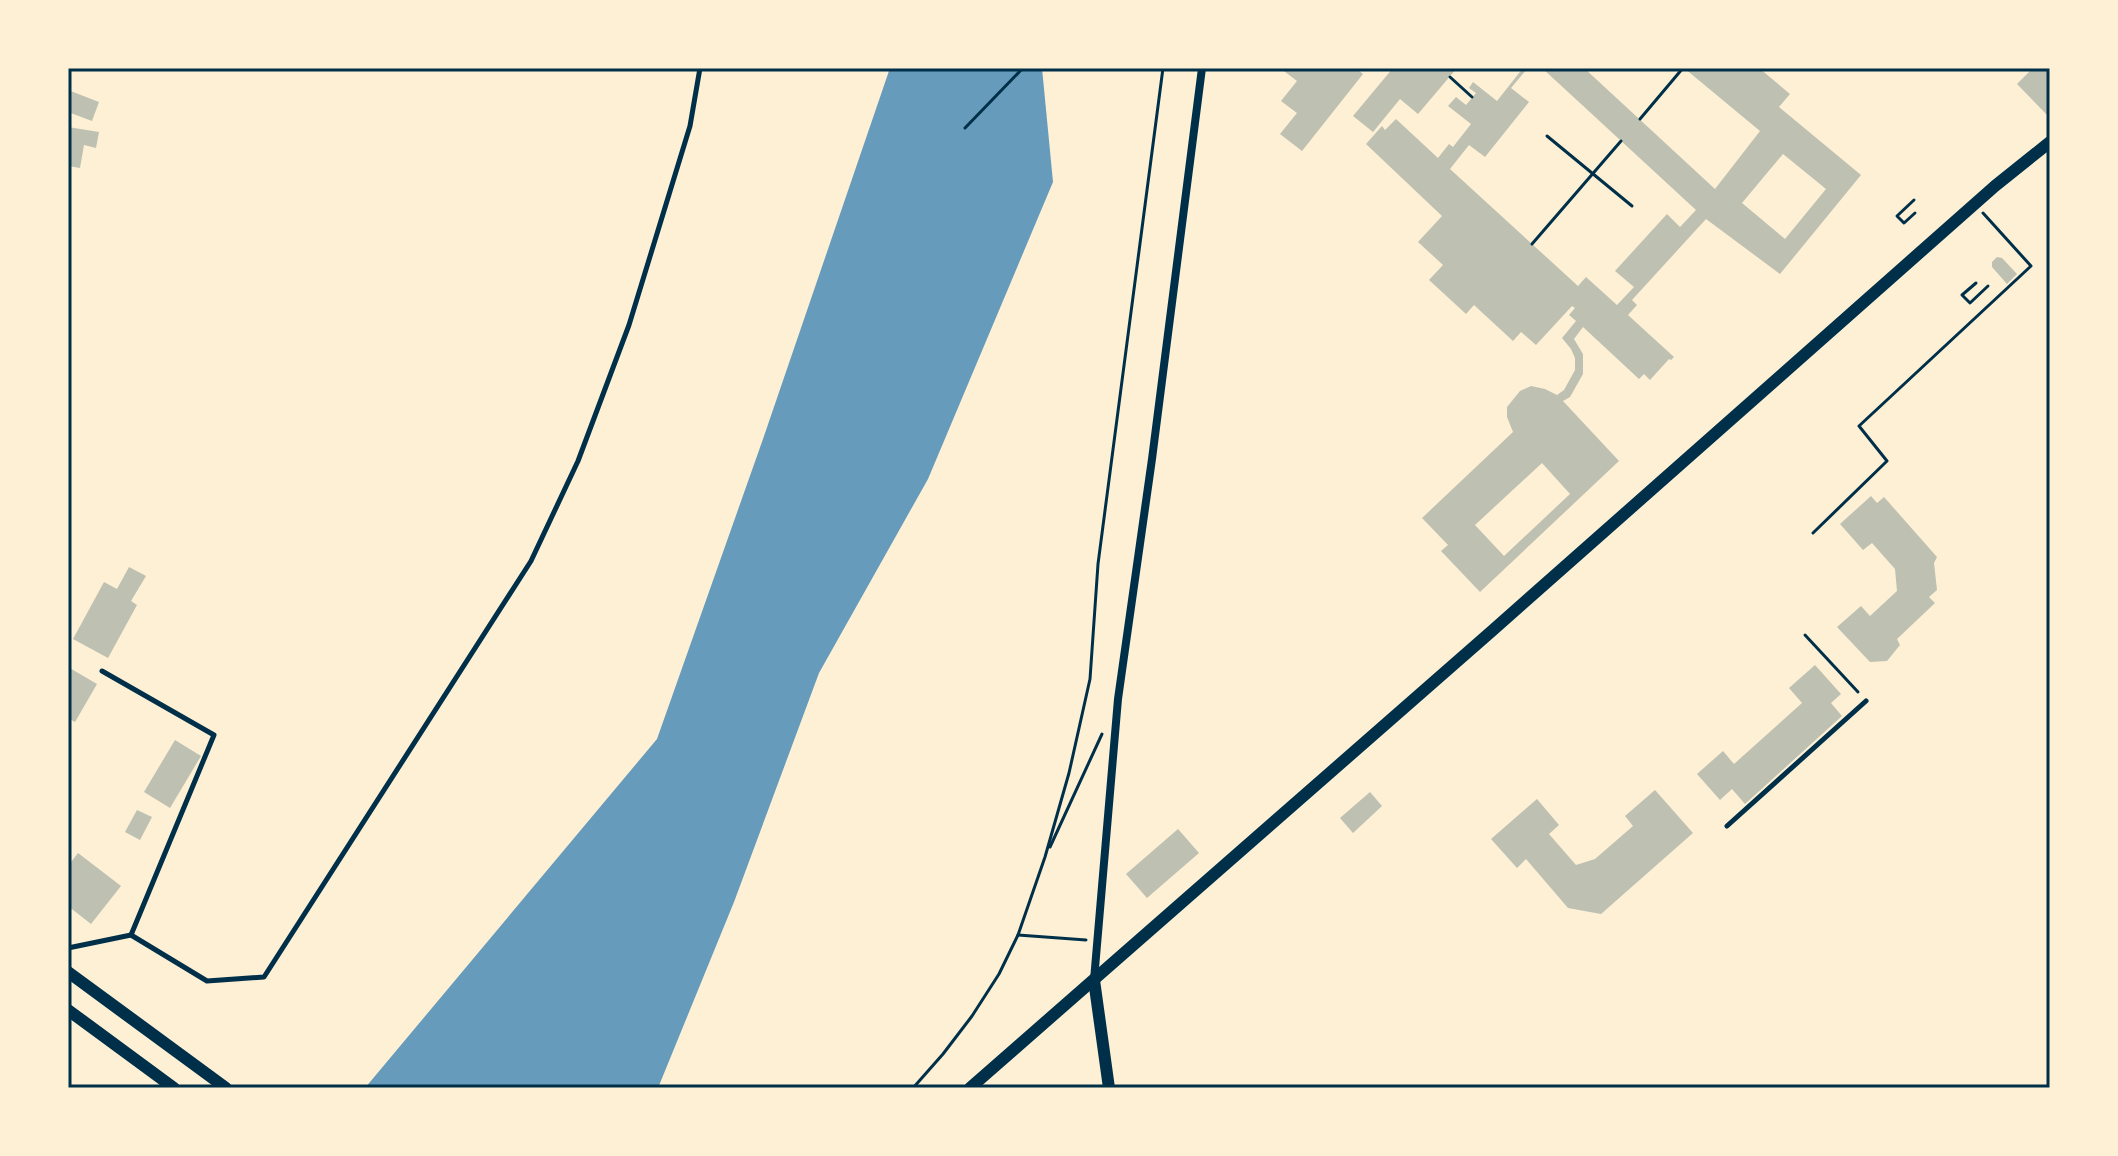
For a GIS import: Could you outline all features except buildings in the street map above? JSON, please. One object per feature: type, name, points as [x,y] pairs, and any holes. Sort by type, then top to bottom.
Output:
[{"type":"street","points":[[1109,1088],[1094,980],[1118,699],[1202,68]]},
{"type":"street","points":[[970,1088],[1975,204],[2050,142]]},
{"type":"street","points":[[68,972],[226,1088]]},
{"type":"street","points":[[68,1010],[174,1088]]},
{"type":"lane","points":[[68,948],[131,935],[207,981],[264,977],[531,561],[578,461],[629,325],[690,126],[700,68]]},
{"type":"lane","points":[[102,671],[214,735],[131,935]]},
{"type":"lane","points":[[1727,826],[1866,701]]},
{"type":"path","points":[[965,128],[1023,68]]},
{"type":"path","points":[[913,1088],[972,1016],[999,974],[1018,935],[1069,773],[1090,679],[1098,564],[1163,68]]},
{"type":"path","points":[[1640,119],[1683,68]]},
{"type":"path","points":[[1450,77],[1472,97]]},
{"type":"path","points":[[1547,136],[1632,206]]},
{"type":"path","points":[[1532,244],[1621,141]]},
{"type":"path","points":[[1914,200],[1897,216],[1904,223],[1915,213]]},
{"type":"path","points":[[1813,533],[1887,461],[1859,426],[2031,266],[1975,204]]},
{"type":"path","points":[[1976,283],[1962,295],[1970,303],[1988,286]]},
{"type":"path","points":[[1805,635],[1866,701]]},
{"type":"path","points":[[1045,857],[1103,732],[1116,733]]},
{"type":"path","points":[[1018,935],[1098,941]]},
{"type":"water","points":[[890,68],[1042,68],[1053,182],[928,479],[819,673],[734,902],[658,1088],[365,1088],[657,739]]}]
